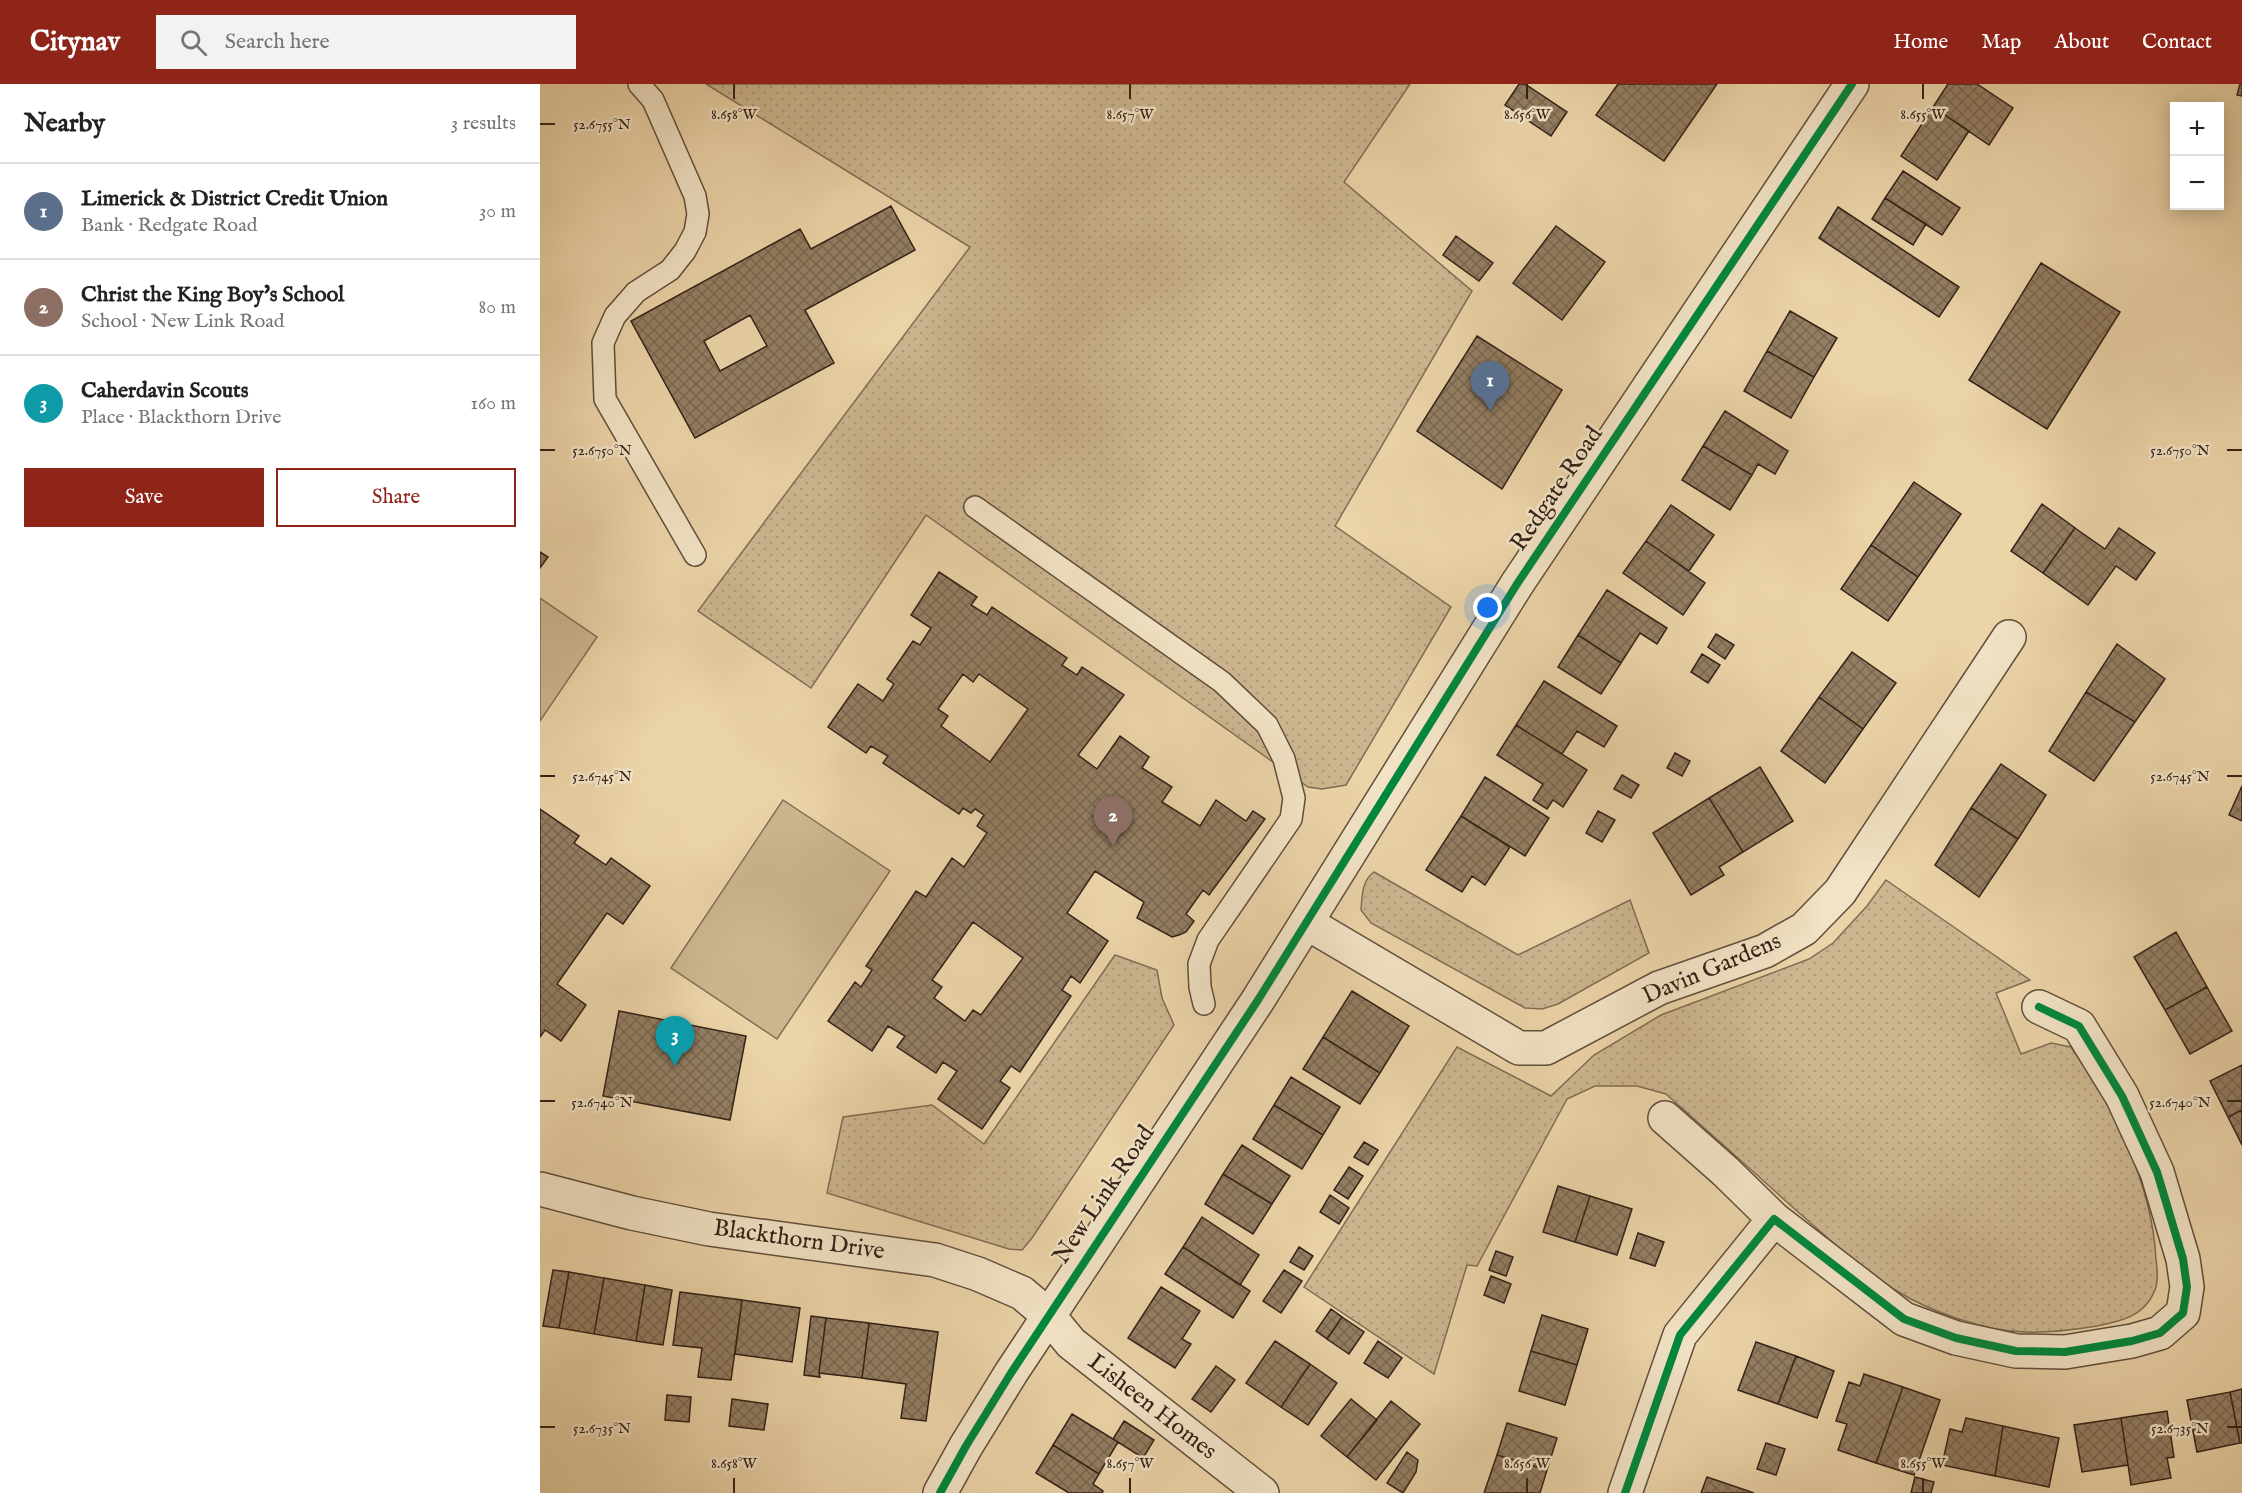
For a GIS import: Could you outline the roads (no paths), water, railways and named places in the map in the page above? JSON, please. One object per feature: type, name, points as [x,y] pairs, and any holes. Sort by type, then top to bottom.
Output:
[{"type":"street","name":"Redgate Road","points":[[1307,923],[1517,584],[1852,84]]},
{"type":"street","name":"Davin Gardens","points":[[1307,923],[1520,1048],[1546,1048],[1659,988],[1765,951],[1804,929],[1840,892],[2009,637]]},
{"type":"street","name":"New Link Road","points":[[940,1493],[969,1440],[1048,1315],[1307,923]]},
{"type":"street","points":[[1665,1118],[1725,1171],[1774,1219],[1904,1318],[1956,1338],[2016,1351],[2065,1352],[2160,1334],[2183,1313],[2187,1287],[2183,1259],[2157,1172],[2122,1096],[2079,1026],[2039,1007]]},
{"type":"street","name":"Blackthorn Drive","points":[[540,1189],[632,1213],[709,1228],[935,1260],[978,1274],[1022,1293],[1048,1315]]},
{"type":"street","points":[[1625,1493],[1680,1335],[1774,1219]]},
{"type":"street","name":"Lisheen Homes","points":[[1048,1315],[1071,1343],[1262,1493]]},
{"type":"lane","points":[[639,84],[653,100],[695,196],[698,214],[695,232],[685,251],[670,270],[636,292],[615,316],[603,343],[605,399],[695,555]]},
{"type":"lane","points":[[975,507],[1222,682],[1267,725],[1284,759],[1294,798],[1291,819],[1208,940],[1199,964],[1200,987],[1204,1004]]},
{"type":"place","name":"Limerick & District Credit Union","points":[[1490,411]]},
{"type":"place","name":"Christ the King Boy's School","points":[[1113,846]]},
{"type":"place","name":"Caherdavin Scouts","points":[[675,1066]]}]
